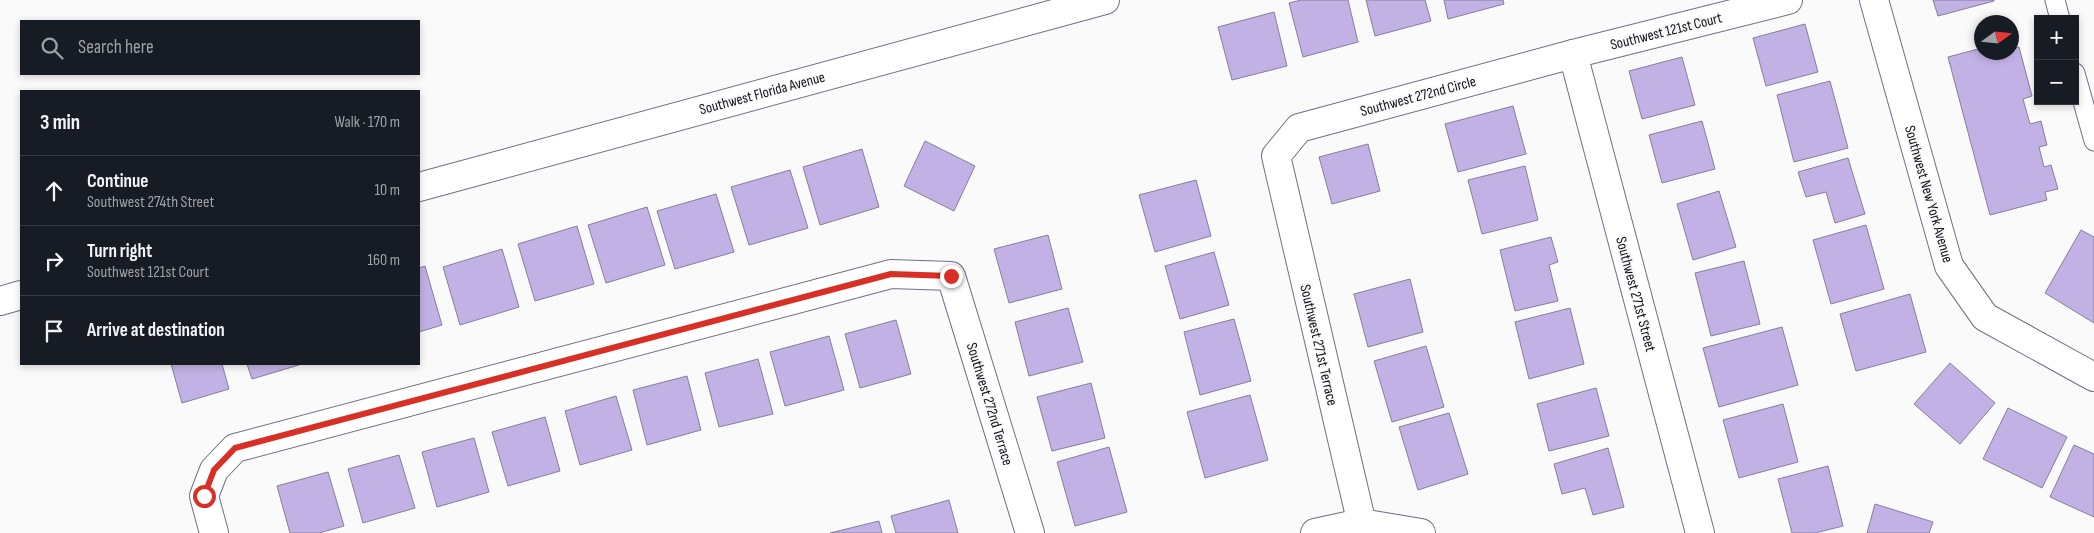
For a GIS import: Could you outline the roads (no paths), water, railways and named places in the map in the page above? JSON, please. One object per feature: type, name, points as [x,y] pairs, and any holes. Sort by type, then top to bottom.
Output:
[{"type":"street","name":"Southwest Florida Avenue","points":[[420,187],[1105,0]]},
{"type":"street","name":"Southwest 121st Court","points":[[1573,54],[1788,0]]},
{"type":"street","name":"Southwest New York Avenue","points":[[1874,0],[1949,266],[1985,318],[2094,377]]},
{"type":"street","name":"Southwest 272nd Circle","points":[[1276,156],[1299,128],[1573,54]]},
{"type":"street","name":"Southwest 271st Street","points":[[1573,54],[1700,533]]},
{"type":"street","name":"Southwest 271st Terrace","points":[[1276,156],[1362,528]]},
{"type":"street","name":"Southwest 272nd Terrace","points":[[214,533],[204,496],[214,470],[235,448],[891,274],[951,276],[1030,533]]},
{"type":"street","points":[[0,301],[20,295]]},
{"type":"street","points":[[1315,533],[1362,528],[1422,533]]},
{"type":"lane","points":[[2055,0],[2059,15]]},
{"type":"lane","points":[[2079,87],[2094,141]]}]
